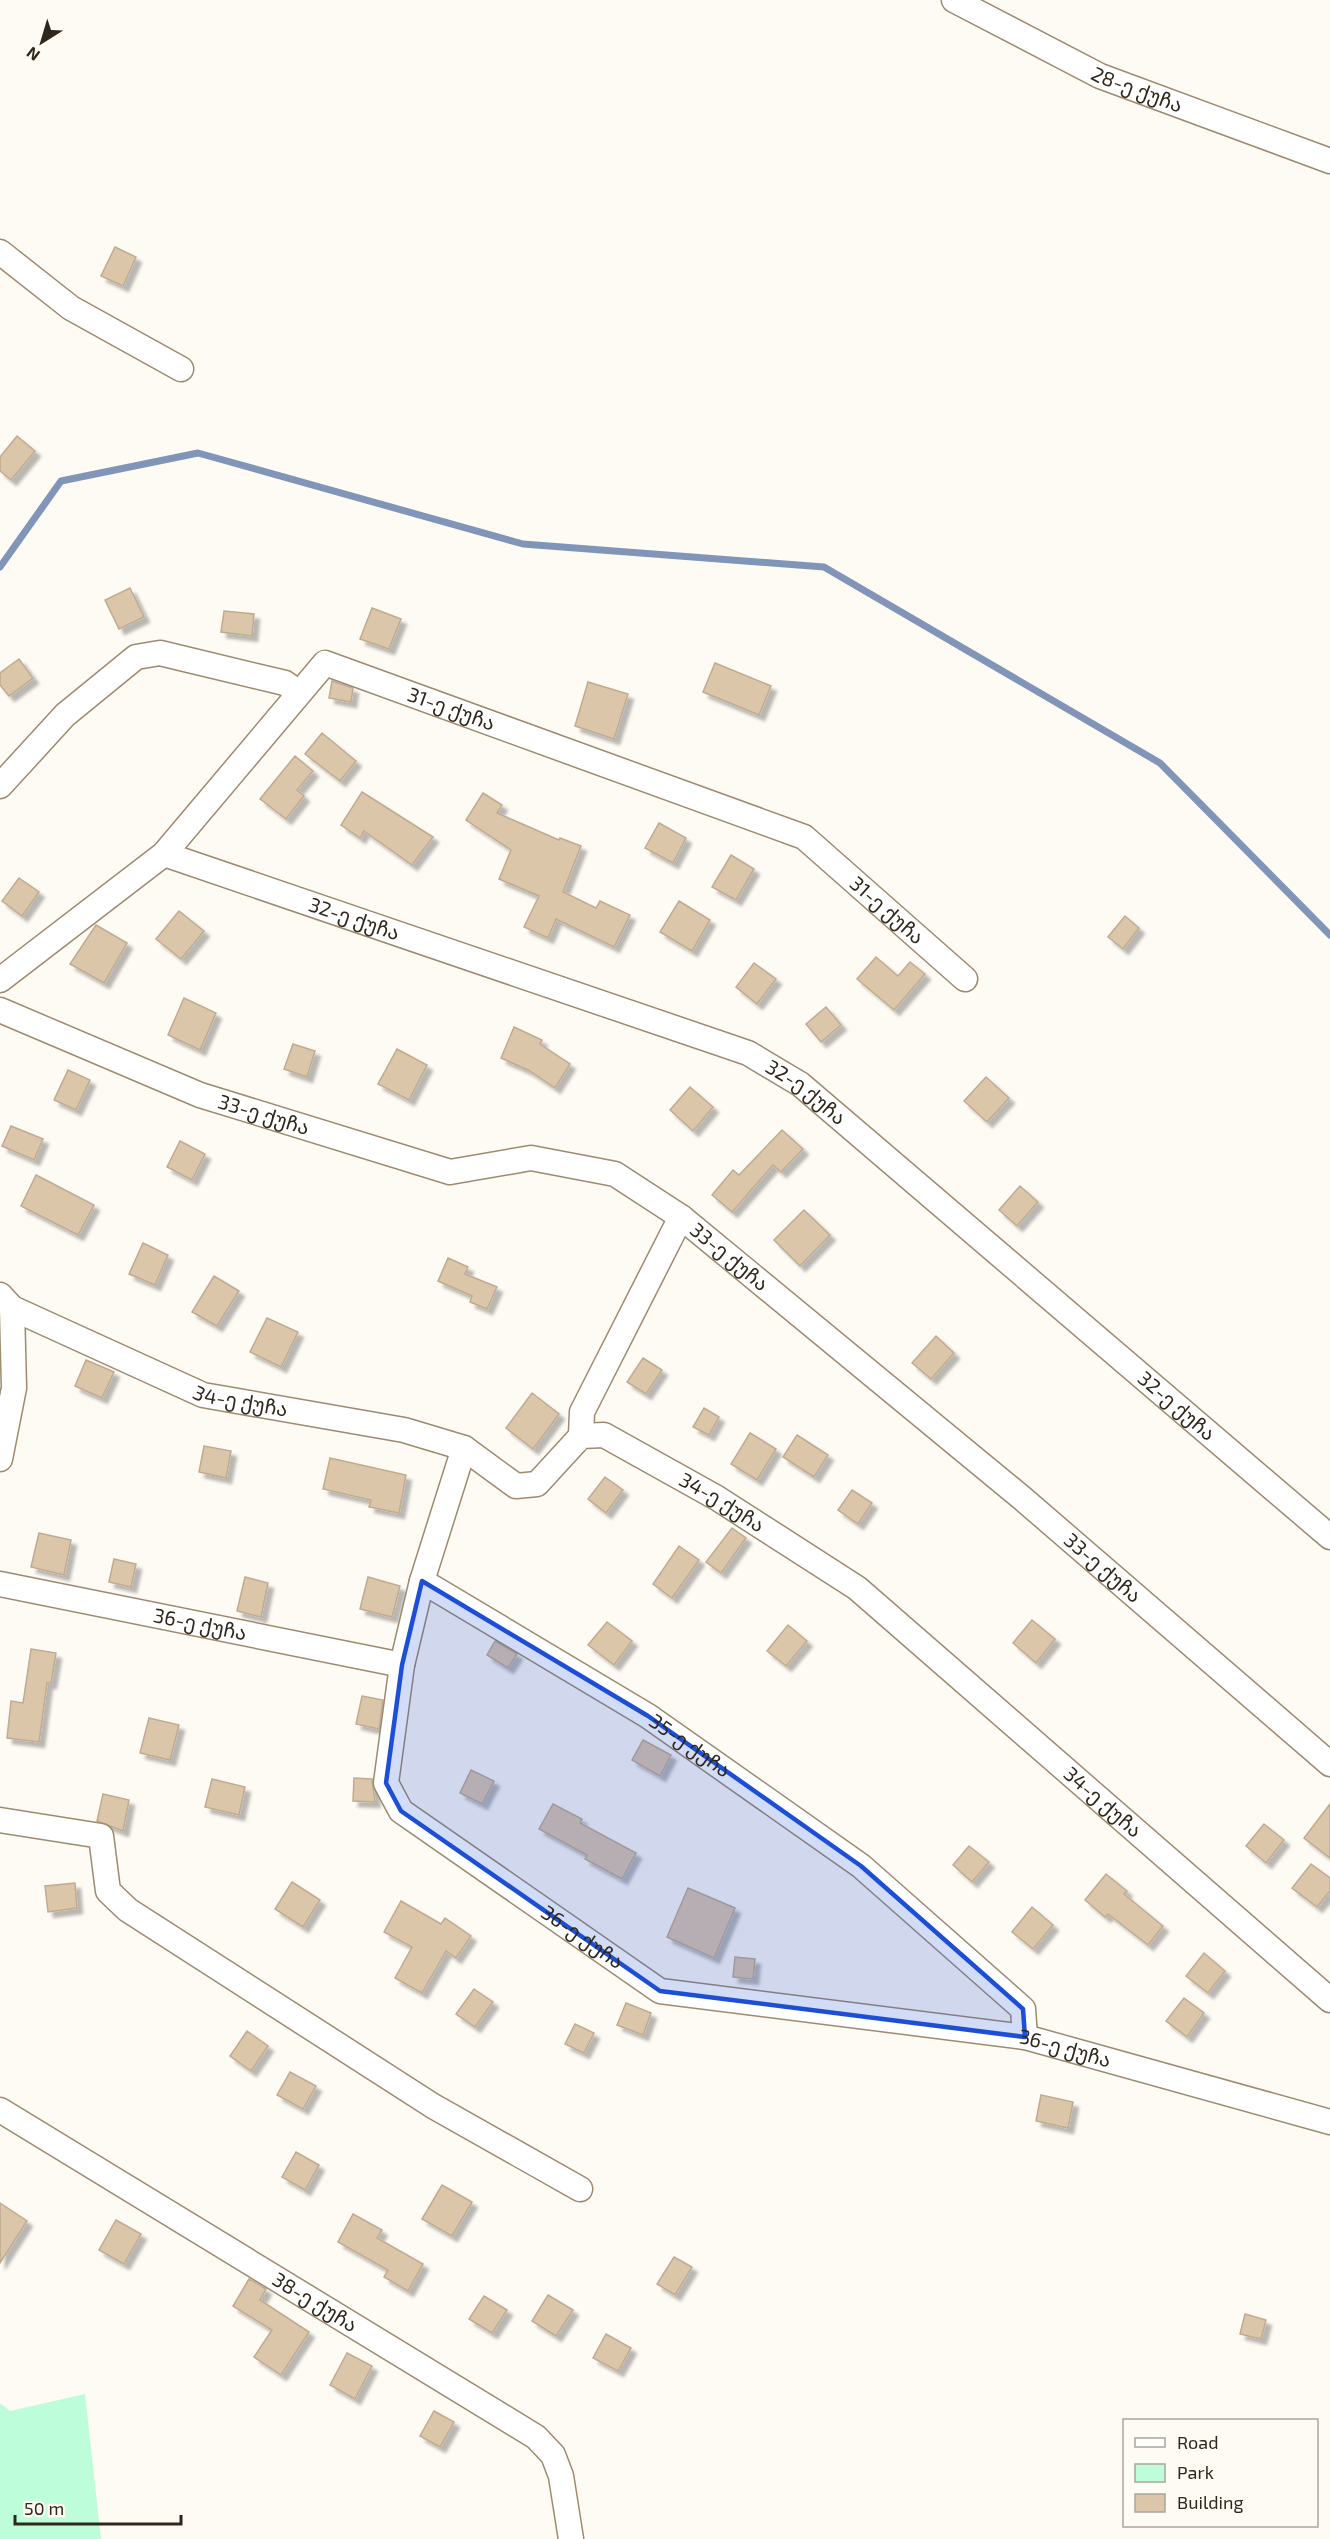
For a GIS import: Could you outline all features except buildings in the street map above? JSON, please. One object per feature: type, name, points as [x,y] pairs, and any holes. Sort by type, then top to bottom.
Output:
[{"type":"street","name":"28-ე ქუჩა","points":[[965,3],[1100,76],[1330,161]]},
{"type":"street","points":[[0,252],[71,308],[181,369]]},
{"type":"street","points":[[0,786],[65,715],[136,657],[160,653],[285,683],[299,693]]},
{"type":"street","name":"31-ე ქუჩა","points":[[0,980],[164,854],[325,663],[804,837],[965,979]]},
{"type":"street","name":"32-ე ქუჩა","points":[[164,854],[748,1053],[800,1084],[1330,1537]]},
{"type":"street","name":"33-ე ქუჩა","points":[[0,1010],[200,1095],[450,1172],[531,1158],[615,1174],[681,1217],[1022,1498],[1330,1764]]},
{"type":"street","points":[[581,1436],[582,1412],[681,1217]]},
{"type":"street","points":[[0,1460],[14,1388],[6,1302]]},
{"type":"street","name":"34-ე ქუჩა","points":[[6,1302],[203,1395],[404,1430],[464,1449],[516,1486],[537,1484],[581,1436],[604,1435],[717,1498],[856,1588],[1330,2000]]},
{"type":"street","points":[[402,1665],[422,1581],[464,1449]]},
{"type":"street","name":"35-ე ქუჩა","points":[[422,1581],[648,1716],[861,1866],[1023,2009],[1024,2037]]},
{"type":"street","name":"36-ე ქუჩა","points":[[0,1584],[402,1665],[386,1784],[401,1811],[660,1991],[1024,2037],[1330,2122]]},
{"type":"street","points":[[0,1820],[100,1836],[108,1892],[128,1910],[433,2106],[580,2189]]},
{"type":"street","name":"38-ე ქუჩა","points":[[0,2110],[536,2438],[553,2455],[561,2476],[571,2539]]},
{"type":"highlighted area","points":[[422,1581],[648,1716],[861,1866],[1023,2009],[1025,2037],[660,1991],[401,1811],[386,1783],[402,1665]]},
{"type":"green space","points":[[85,2394],[101,2539],[0,2539],[0,2403],[10,2411]]},
{"type":"waterway","points":[[0,567],[61,481],[198,453],[523,544],[824,567],[1160,763],[1330,935]]}]
